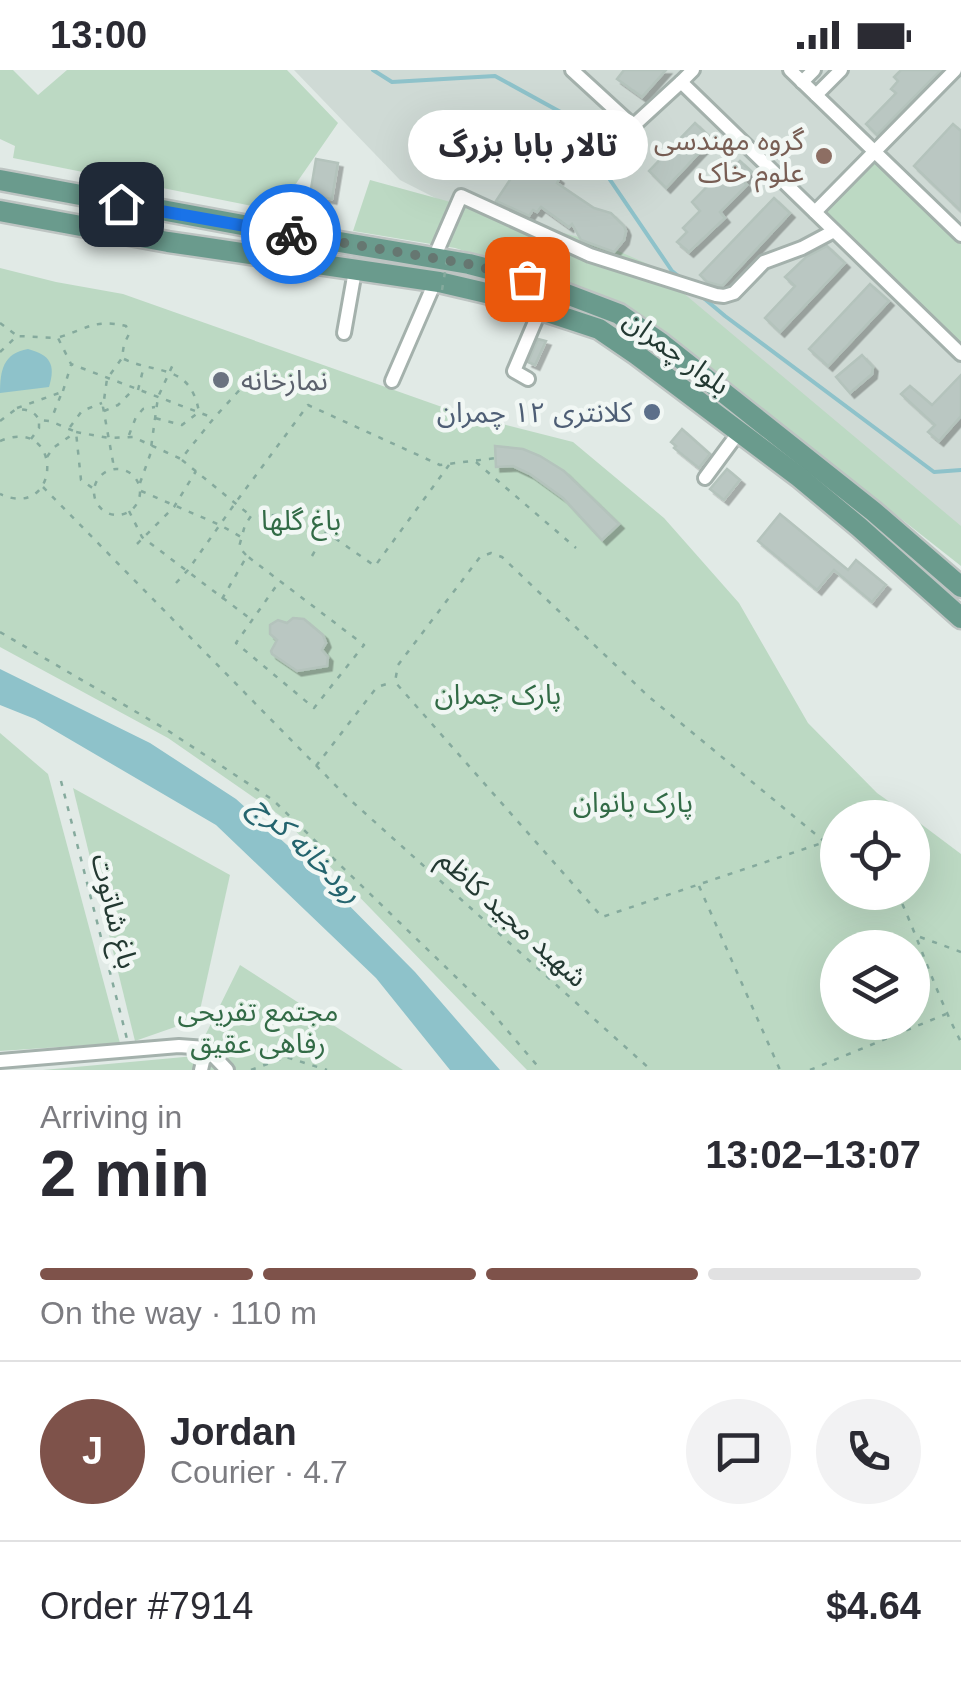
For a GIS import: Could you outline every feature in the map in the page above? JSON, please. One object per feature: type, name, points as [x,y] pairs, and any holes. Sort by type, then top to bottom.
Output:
[{"type":"main road","name":"بلوار چمران","points":[[0,180],[275,231],[441,256],[527,279],[620,314],[874,511],[961,587]]},
{"type":"main road","name":"بلوار چمران","points":[[0,212],[499,296],[599,329],[799,477],[961,618]]},
{"type":"street","points":[[572,70],[633,126],[693,70]]},
{"type":"street","points":[[790,70],[961,235]]},
{"type":"street","points":[[802,82],[814,70]]},
{"type":"street","points":[[816,95],[841,70]]},
{"type":"street","points":[[816,212],[955,70]]},
{"type":"street","points":[[681,82],[961,354]]},
{"type":"street","points":[[441,256],[461,196],[590,254],[716,296],[734,293],[764,262],[834,231]]},
{"type":"street","points":[[344,333],[355,270]]},
{"type":"street","points":[[392,380],[438,286]]},
{"type":"street","points":[[528,379],[514,371],[540,310]]},
{"type":"street","points":[[705,478],[740,432]]},
{"type":"street","points":[[0,1062],[178,1046],[206,1048],[227,1070]]},
{"type":"street","points":[[201,1070],[206,1048]]},
{"type":"path","points":[[438,286],[441,256]]},
{"type":"path","points":[[0,324],[17,336],[58,338],[92,324],[126,326],[129,334],[122,358],[108,379],[104,402],[112,469]]},
{"type":"path","points":[[0,352],[17,336]]},
{"type":"path","points":[[58,338],[72,364],[214,418]]},
{"type":"path","points":[[122,358],[144,368],[159,368],[190,386],[199,412]]},
{"type":"path","points":[[175,360],[158,397],[152,444],[139,488],[135,505],[129,511],[114,514],[97,503],[94,489],[100,476],[112,469],[128,472],[139,488],[240,537]]},
{"type":"path","points":[[50,421],[72,364]]},
{"type":"path","points":[[104,412],[136,390],[144,368]]},
{"type":"path","points":[[182,459],[245,384]]},
{"type":"path","points":[[0,420],[16,409],[62,392]]},
{"type":"path","points":[[69,428],[82,412],[104,402]]},
{"type":"path","points":[[176,583],[308,406],[440,465],[496,458]]},
{"type":"path","points":[[128,438],[143,409],[156,407]]},
{"type":"path","points":[[16,409],[35,413],[39,420],[39,428],[31,439]]},
{"type":"path","points":[[155,418],[182,425],[199,412]]},
{"type":"path","points":[[39,420],[76,432],[152,444],[182,459],[251,516],[277,515]]},
{"type":"path","points":[[47,457],[76,432]]},
{"type":"path","points":[[76,432],[81,480],[94,489]]},
{"type":"path","points":[[0,441],[10,436],[31,439],[43,450],[49,467],[43,486],[28,498],[0,495]]},
{"type":"path","points":[[474,460],[576,548]]},
{"type":"path","points":[[312,556],[326,532],[374,566],[450,464]]},
{"type":"path","points":[[136,544],[174,507],[196,471]]},
{"type":"path","name":"شهید مجید کاظم","points":[[43,486],[316,766],[651,1070]]},
{"type":"path","points":[[129,511],[142,537],[252,620]]},
{"type":"path","points":[[251,516],[238,547],[364,644],[314,708],[236,644],[280,582]]},
{"type":"path","points":[[394,682],[398,666],[456,588],[480,557],[491,552],[502,557],[648,696],[820,838]]},
{"type":"path","points":[[222,599],[246,556]]},
{"type":"path","points":[[0,632],[168,730],[273,800],[489,1009],[541,1070]]},
{"type":"path","points":[[316,766],[377,687],[394,682]]},
{"type":"path","points":[[394,682],[602,917],[820,844]]},
{"type":"path","name":"باغ شاتوت","points":[[62,781],[130,1050]]},
{"type":"path","points":[[699,884],[780,1070]]},
{"type":"path","points":[[930,941],[961,952]]},
{"type":"path","points":[[930,971],[961,1042]]},
{"type":"path","points":[[810,1070],[946,1014]]},
{"type":"path","points":[[251,1070],[286,1057],[326,1070]]},
{"type":"shaded area","points":[[294,70],[961,70],[961,557],[649,307],[400,180]]},
{"type":"green space","points":[[0,70],[13,70],[38,95],[67,70],[287,70],[338,123],[277,211],[13,158],[15,146],[0,139]]},
{"type":"green space","points":[[878,159],[961,242],[961,346],[824,211]]},
{"type":"green space","points":[[370,180],[600,243],[650,265],[961,526],[961,566],[646,318],[556,280],[455,248],[353,231]]},
{"type":"green space","name":"پارک چمران","points":[[0,268],[123,294],[459,413],[573,442],[664,518],[739,603],[808,723],[887,800],[820,800],[820,910],[930,910],[930,831],[961,854],[961,1070],[527,1070],[282,817],[168,738],[0,647]]},
{"type":"green space","points":[[0,733],[48,774],[120,1043],[0,1051]]},
{"type":"green space","points":[[73,788],[230,875],[198,1019],[135,1041]]},
{"type":"green space","name":"مجتمع تفریحی رفاهی عقیق","points":[[240,965],[403,1070],[43,1070],[195,1056]]},
{"type":"water","points":[[28,349],[42,354],[49,362],[49,387],[0,393],[8,359]]},
{"type":"water","name":"رودخانه کرج","points":[[0,669],[150,743],[236,799],[306,862],[415,972],[500,1070],[450,1070],[376,978],[216,825],[35,719],[0,705]]},
{"type":"building","points":[[624,70],[666,70],[642,97],[617,79]]},
{"type":"building","points":[[901,70],[941,70],[877,135],[866,124],[896,93],[891,89]]},
{"type":"building","points":[[695,123],[712,139],[666,188],[649,171]]},
{"type":"building","points":[[953,124],[961,131],[961,211],[914,166]]},
{"type":"building","points":[[542,131],[555,138],[550,144],[557,148],[552,154],[565,162],[555,176],[559,179],[557,183],[594,208],[611,213],[624,226],[624,240],[614,252],[581,240],[572,224],[569,227],[541,207],[529,216],[496,201]]},
{"type":"building","points":[[316,159],[338,163],[332,199],[310,195]]},
{"type":"building","points":[[740,161],[752,172],[743,181],[747,185],[720,212],[725,218],[689,252],[677,242],[687,232],[683,228],[700,211],[692,202],[726,167],[729,172]]},
{"type":"building","points":[[774,198],[790,213],[722,286],[707,282],[700,275]]},
{"type":"building","points":[[827,246],[845,263],[780,332],[765,318],[795,286],[785,277],[806,257]]},
{"type":"building","points":[[870,284],[889,301],[828,366],[809,349]]},
{"type":"building","points":[[538,339],[546,341],[535,365],[528,362]]},
{"type":"building","points":[[862,355],[873,367],[872,374],[850,393],[836,377]]},
{"type":"building","points":[[961,375],[961,416],[939,441],[928,432],[935,425],[901,394],[910,386],[932,405]]},
{"type":"building","points":[[682,429],[710,454],[699,468],[671,442]]},
{"type":"building","points":[[495,446],[523,449],[564,471],[619,524],[602,540],[563,498],[530,474],[513,466],[496,467]]},
{"type":"building","points":[[727,469],[740,480],[724,500],[710,489]]},
{"type":"building","points":[[780,514],[848,570],[856,560],[886,585],[872,602],[834,570],[817,590],[758,541]]},
{"type":"building","points":[[293,618],[304,619],[323,635],[327,666],[297,671],[272,654],[277,640],[270,634],[270,625],[278,620],[287,623]]},
{"type":"waterway","points":[[373,70],[392,82],[495,76],[566,115],[672,271],[682,279]]},
{"type":"waterway","points":[[700,295],[934,472],[961,470]]},
{"type":"way so far","points":[[291,234],[468,264],[527,279]]},
{"type":"place","name":"گروه مهندسی علوم خاک","points":[[824,156]]},
{"type":"place","name":"تالار بابا بزرگ","points":[[527,279]]},
{"type":"place","name":"نمازخانه","points":[[221,380]]},
{"type":"place","name":"کلانتری ۱۲ چمران","points":[[652,412]]},
{"type":"route","points":[[121,204],[291,234]]},
{"type":"park label","name":"باغ گلها","points":[[301,520]]},
{"type":"park label","name":"پارک بانوان","points":[[633,802]]}]
